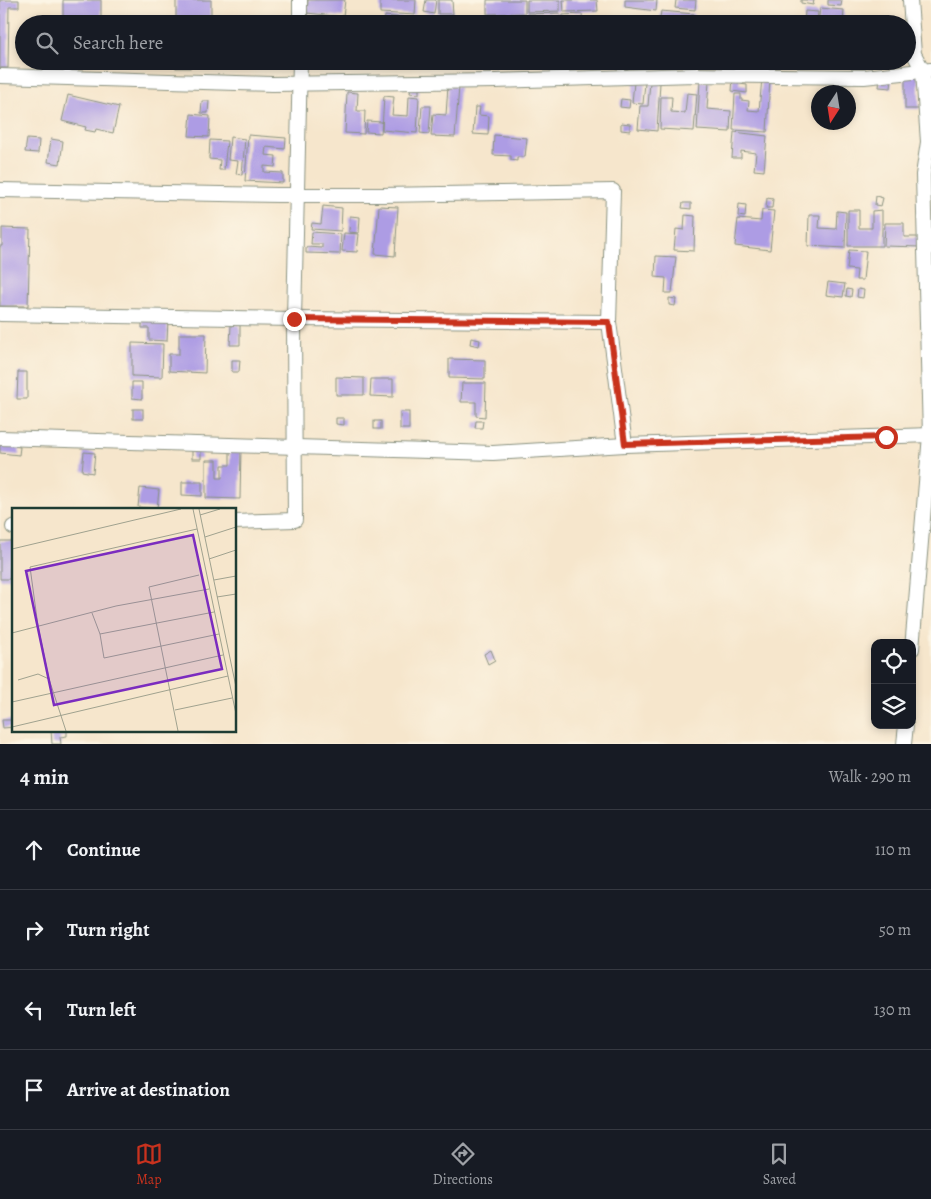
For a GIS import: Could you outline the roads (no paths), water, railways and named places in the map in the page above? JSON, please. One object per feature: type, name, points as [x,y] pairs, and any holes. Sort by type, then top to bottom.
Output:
[{"type":"street","points":[[300,0],[300,15]]},
{"type":"street","points":[[910,0],[911,15]]},
{"type":"street","points":[[913,639],[931,435],[923,175],[930,144],[927,70],[916,56]]},
{"type":"street","points":[[236,522],[295,520],[294,319],[300,70]]},
{"type":"street","points":[[0,76],[300,84],[695,75],[864,77],[927,70]]},
{"type":"street","points":[[0,190],[382,195],[612,191],[609,322],[625,444]]},
{"type":"street","points":[[0,314],[609,322]]},
{"type":"street","points":[[0,438],[493,452],[625,444],[931,435]]},
{"type":"street","points":[[904,744],[906,729]]}]
